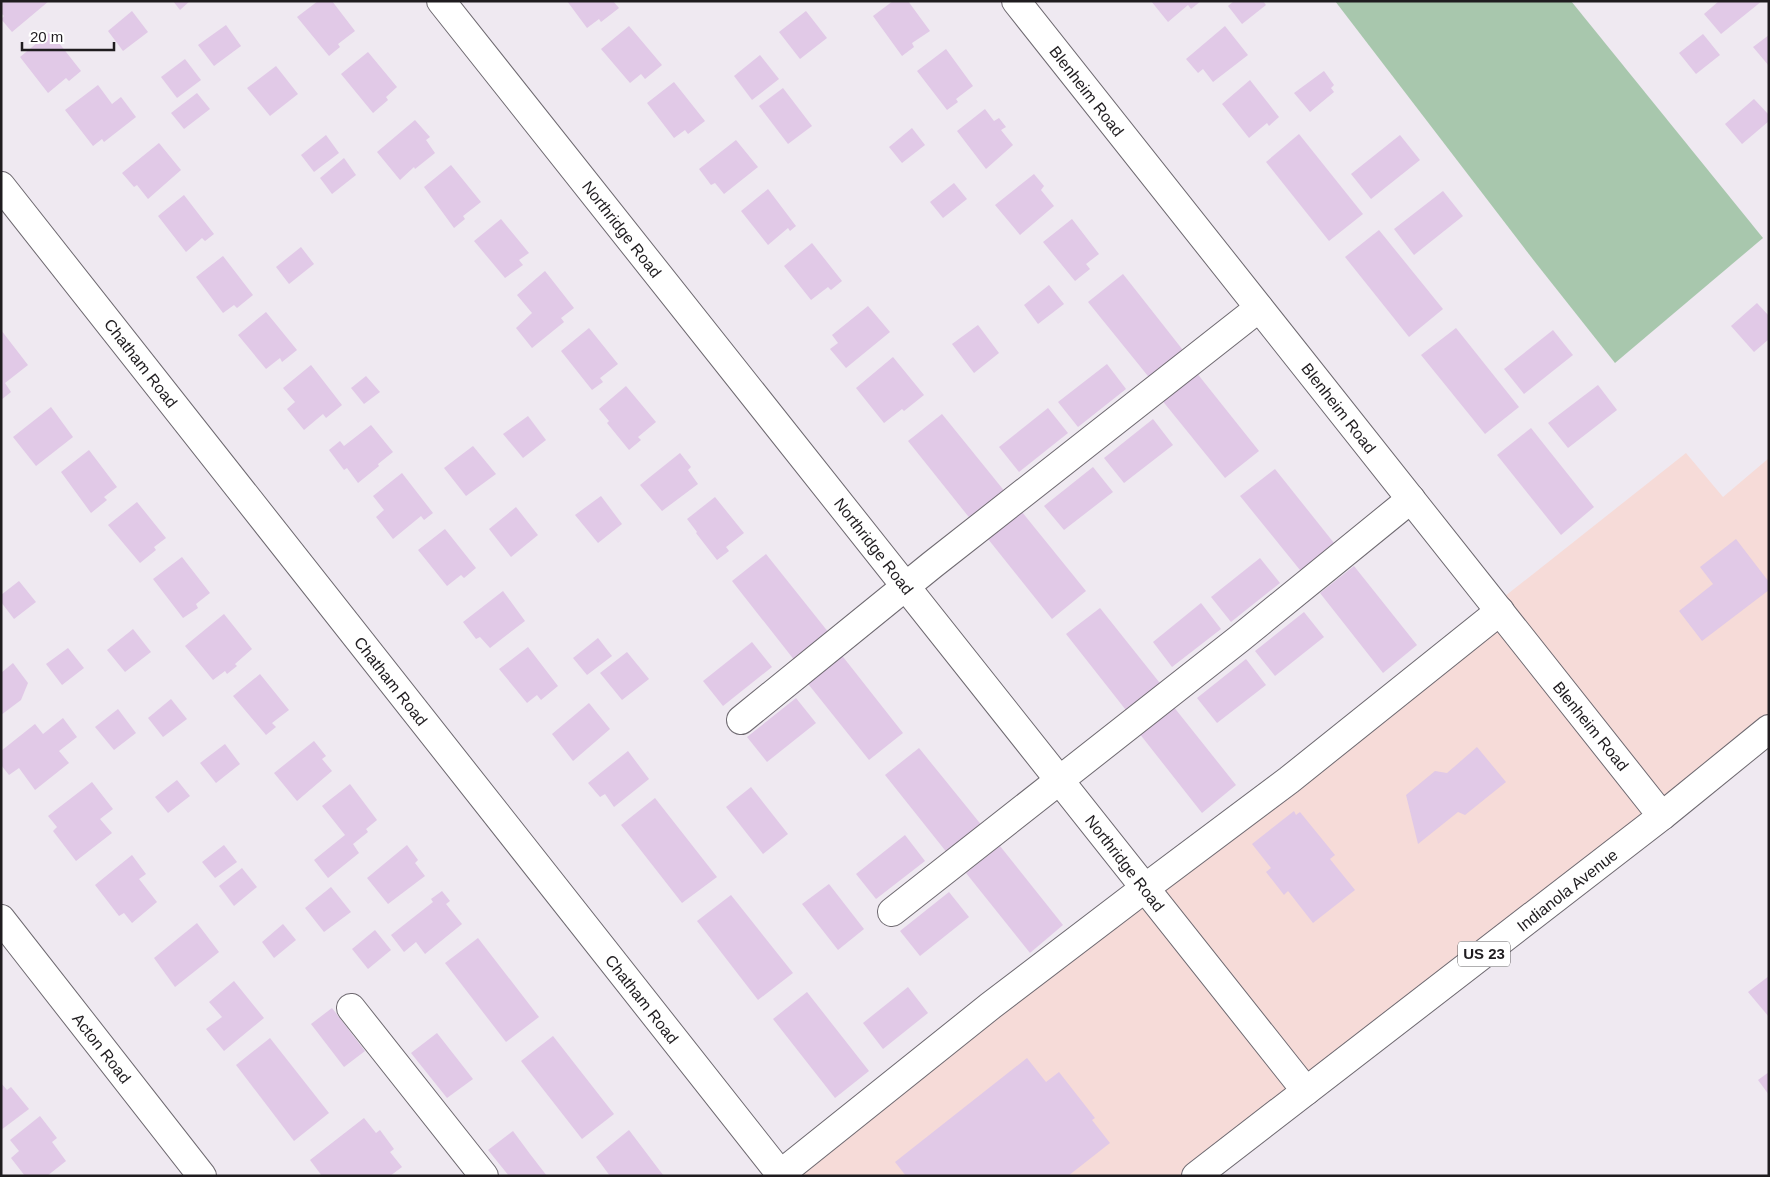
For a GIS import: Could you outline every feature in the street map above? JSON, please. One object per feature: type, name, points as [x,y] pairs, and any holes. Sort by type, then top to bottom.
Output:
[{"type":"street","name":"Northridge Road","points":[[441,1],[1306,1091]]},
{"type":"street","name":"Blenheim Road","points":[[1016,1],[1662,816]]},
{"type":"street","name":"Chatham Road","points":[[1,186],[780,1175]]},
{"type":"street","points":[[741,720],[906,586],[1259,308]]},
{"type":"street","points":[[892,912],[1239,639],[1411,499]]},
{"type":"street","points":[[780,1175],[989,1007],[1289,780],[1500,611]]},
{"type":"street","name":"Indianola Avenue","points":[[1196,1176],[1662,816],[1769,729]]},
{"type":"street","name":"Acton Road","points":[[1,920],[202,1176]]},
{"type":"street","points":[[351,1008],[484,1176]]},
{"type":"shaded area","points":[[1686,453],[1723,497],[1769,458],[1769,714],[1187,1176],[772,1176]]},
{"type":"green space","points":[[1335,1],[1571,1],[1763,238],[1615,363]]},
{"type":"building","points":[[1,1],[49,1],[12,32],[1,19],[4,16],[1,13]]},
{"type":"building","points":[[173,1],[190,1],[180,10]]},
{"type":"building","points":[[318,1],[332,1],[355,31],[338,44],[340,47],[329,56],[297,17]]},
{"type":"building","points":[[567,1],[613,1],[619,8],[601,22],[599,19],[587,28]]},
{"type":"building","points":[[893,1],[908,1],[930,31],[912,43],[914,47],[902,56],[873,16]]},
{"type":"building","points":[[1151,1],[1201,1],[1191,9],[1188,5],[1168,22]]},
{"type":"building","points":[[1234,1],[1263,1],[1266,5],[1242,24],[1228,6]]},
{"type":"building","points":[[1719,1],[1762,1],[1721,34],[1704,14]]},
{"type":"building","points":[[132,11],[148,32],[123,51],[108,31]]},
{"type":"building","points":[[806,11],[827,38],[800,59],[779,32]]},
{"type":"building","points":[[226,25],[241,46],[214,66],[198,45]]},
{"type":"building","points":[[629,26],[662,65],[645,79],[641,74],[630,83],[601,49]]},
{"type":"building","points":[[1225,26],[1248,55],[1213,82],[1203,69],[1198,73],[1186,59]]},
{"type":"building","points":[[49,33],[81,71],[69,81],[66,78],[48,93],[20,57]]},
{"type":"building","points":[[1703,34],[1720,55],[1696,74],[1679,53]]},
{"type":"building","points":[[1769,35],[1769,66],[1753,47]]},
{"type":"building","points":[[946,49],[973,86],[956,99],[958,102],[947,110],[917,71]]},
{"type":"building","points":[[368,52],[397,87],[386,97],[388,100],[373,113],[341,74]]},
{"type":"building","points":[[760,55],[779,79],[752,100],[734,76]]},
{"type":"building","points":[[185,59],[201,80],[177,98],[161,77]]},
{"type":"building","points":[[276,66],[298,94],[270,116],[247,88]]},
{"type":"building","points":[[1324,71],[1334,85],[1331,88],[1334,92],[1310,112],[1294,93]]},
{"type":"building","points":[[1250,80],[1279,117],[1269,126],[1267,123],[1249,138],[1222,104]]},
{"type":"building","points":[[674,82],[705,121],[688,134],[685,130],[674,138],[647,103]]},
{"type":"building","points":[[98,85],[112,104],[121,97],[136,117],[104,142],[102,139],[93,146],[65,110]]},
{"type":"building","points":[[783,88],[812,126],[788,144],[759,106]]},
{"type":"building","points":[[197,93],[210,109],[184,129],[171,113]]},
{"type":"building","points":[[1754,99],[1769,115],[1769,121],[1742,144],[1725,124]]},
{"type":"building","points":[[985,109],[994,121],[999,118],[1006,127],[1001,130],[1013,145],[986,169],[957,131]]},
{"type":"building","points":[[415,120],[430,137],[426,140],[435,153],[415,169],[414,167],[400,180],[377,152]]},
{"type":"building","points":[[912,128],[925,145],[902,163],[889,147]]},
{"type":"building","points":[[1299,134],[1363,214],[1329,241],[1266,162]]},
{"type":"building","points":[[326,135],[339,153],[314,172],[301,155]]},
{"type":"building","points":[[1400,135],[1420,160],[1371,199],[1351,174]]},
{"type":"building","points":[[736,140],[758,167],[724,194],[715,183],[711,185],[699,169]]},
{"type":"building","points":[[159,143],[181,170],[148,199],[137,185],[134,187],[122,173]]},
{"type":"building","points":[[344,158],[356,175],[332,194],[320,178]]},
{"type":"building","points":[[451,165],[481,202],[463,216],[465,219],[454,228],[424,187]]},
{"type":"building","points":[[1034,174],[1044,186],[1041,190],[1054,206],[1020,235],[995,205]]},
{"type":"building","points":[[954,183],[967,199],[943,218],[930,202]]},
{"type":"building","points":[[768,189],[796,226],[790,231],[788,228],[768,245],[741,211]]},
{"type":"building","points":[[1443,191],[1463,216],[1414,255],[1394,229]]},
{"type":"building","points":[[184,195],[214,234],[205,241],[202,238],[186,252],[158,216]]},
{"type":"building","points":[[501,219],[529,253],[519,260],[523,265],[505,278],[474,241]]},
{"type":"building","points":[[1072,219],[1099,254],[1086,264],[1090,269],[1075,281],[1043,242]]},
{"type":"building","points":[[1379,230],[1443,309],[1409,337],[1345,257]]},
{"type":"building","points":[[812,243],[842,281],[831,290],[828,287],[811,300],[784,266]]},
{"type":"building","points":[[301,247],[314,264],[289,284],[276,267]]},
{"type":"building","points":[[223,256],[253,295],[237,308],[234,305],[223,313],[196,277]]},
{"type":"building","points":[[545,271],[574,308],[561,318],[564,322],[532,348],[516,328],[532,313],[517,295]]},
{"type":"building","points":[[1123,274],[1186,354],[1152,381],[1088,302]]},
{"type":"building","points":[[1049,285],[1064,304],[1038,324],[1024,305]]},
{"type":"building","points":[[1757,303],[1769,316],[1769,339],[1754,352],[1731,326]]},
{"type":"building","points":[[868,306],[890,332],[846,368],[830,349],[838,343],[832,335]]},
{"type":"building","points":[[266,312],[297,350],[282,362],[280,358],[266,369],[238,335]]},
{"type":"building","points":[[978,325],[999,353],[974,373],[952,344]]},
{"type":"building","points":[[589,328],[618,364],[600,378],[603,382],[592,390],[561,351]]},
{"type":"building","points":[[1456,328],[1519,407],[1485,434],[1421,355]]},
{"type":"building","points":[[1,330],[28,365],[5,383],[11,392],[1,400]]},
{"type":"building","points":[[1553,330],[1573,355],[1524,394],[1504,369]]},
{"type":"building","points":[[893,357],[924,395],[904,411],[902,409],[884,423],[856,388]]},
{"type":"building","points":[[1107,364],[1126,389],[1078,427],[1058,402]]},
{"type":"building","points":[[311,365],[342,405],[326,418],[323,414],[304,430],[287,409],[295,402],[283,388]]},
{"type":"building","points":[[1196,372],[1259,451],[1225,478],[1161,399]]},
{"type":"building","points":[[366,376],[380,392],[364,404],[351,388]]},
{"type":"building","points":[[1598,385],[1617,410],[1568,448],[1548,423]]},
{"type":"building","points":[[626,386],[656,422],[638,437],[641,440],[629,450],[607,423],[609,421],[599,409]]},
{"type":"building","points":[[51,407],[73,437],[36,466],[13,437]]},
{"type":"building","points":[[1048,408],[1068,433],[1019,472],[999,447]]},
{"type":"building","points":[[942,414],[1006,493],[972,521],[908,441]]},
{"type":"building","points":[[528,416],[546,440],[523,458],[503,434]]},
{"type":"building","points":[[1153,419],[1173,445],[1124,483],[1104,458]]},
{"type":"building","points":[[371,425],[393,452],[358,483],[347,468],[344,470],[329,450],[340,441],[344,446]]},
{"type":"building","points":[[1531,428],[1594,507],[1561,535],[1497,455]]},
{"type":"building","points":[[473,446],[496,474],[466,496],[444,468]]},
{"type":"building","points":[[89,450],[117,487],[104,497],[107,500],[91,513],[61,472]]},
{"type":"building","points":[[680,453],[691,467],[688,470],[698,484],[662,511],[640,485]]},
{"type":"building","points":[[1093,467],[1113,492],[1064,530],[1044,506]]},
{"type":"building","points":[[1275,469],[1338,548],[1304,575],[1240,496]]},
{"type":"building","points":[[402,473],[433,513],[424,520],[421,516],[393,539],[376,517],[384,510],[373,496]]},
{"type":"building","points":[[601,496],[622,524],[598,543],[575,515]]},
{"type":"building","points":[[715,497],[744,533],[726,547],[729,551],[717,560],[687,519]]},
{"type":"building","points":[[137,502],[166,538],[154,547],[156,550],[140,563],[108,525]]},
{"type":"building","points":[[516,507],[538,535],[511,557],[489,529]]},
{"type":"building","points":[[1022,512],[1086,591],[1052,619],[988,539]]},
{"type":"building","points":[[445,529],[476,568],[464,578],[461,575],[447,586],[418,550]]},
{"type":"building","points":[[1736,539],[1769,582],[1769,590],[1702,641],[1679,611],[1713,584],[1700,567]]},
{"type":"building","points":[[766,554],[829,633],[795,661],[732,581]]},
{"type":"building","points":[[182,557],[210,593],[196,604],[198,608],[183,618],[153,579]]},
{"type":"building","points":[[1260,558],[1280,583],[1231,622],[1211,597]]},
{"type":"building","points":[[1354,566],[1417,645],[1383,673],[1320,593]]},
{"type":"building","points":[[19,581],[36,602],[14,619],[1,602],[1,595]]},
{"type":"building","points":[[503,591],[525,621],[490,648],[480,637],[476,639],[463,622]]},
{"type":"building","points":[[1201,603],[1221,629],[1172,667],[1153,642]]},
{"type":"building","points":[[1100,608],[1163,687],[1129,714],[1066,634]]},
{"type":"building","points":[[1304,612],[1324,637],[1275,676],[1255,651]]},
{"type":"building","points":[[224,614],[252,649],[227,674],[225,671],[213,680],[185,646]]},
{"type":"building","points":[[133,629],[151,652],[125,672],[107,650]]},
{"type":"building","points":[[598,638],[612,656],[587,675],[573,658]]},
{"type":"building","points":[[752,642],[772,667],[723,706],[703,681]]},
{"type":"building","points":[[528,647],[558,686],[541,700],[537,695],[527,703],[499,669]]},
{"type":"building","points":[[68,648],[84,668],[62,685],[46,664]]},
{"type":"building","points":[[627,652],[649,679],[622,700],[600,673]]},
{"type":"building","points":[[840,653],[903,733],[869,760],[805,680]]},
{"type":"building","points":[[1246,659],[1266,685],[1217,723],[1197,698]]},
{"type":"building","points":[[13,663],[28,683],[21,700],[1,715],[1,673]]},
{"type":"building","points":[[260,674],[289,710],[272,723],[276,727],[266,735],[233,696]]},
{"type":"building","points":[[796,698],[816,723],[767,762],[747,737]]},
{"type":"building","points":[[171,699],[187,719],[163,737],[148,718]]},
{"type":"building","points":[[589,703],[610,729],[573,761],[552,734]]},
{"type":"building","points":[[1173,706],[1236,785],[1202,813],[1139,733]]},
{"type":"building","points":[[118,709],[136,733],[114,750],[95,727]]},
{"type":"building","points":[[63,718],[77,737],[59,751],[69,763],[35,790],[19,768],[9,775],[1,765],[1,751],[35,724],[43,734]]},
{"type":"building","points":[[314,741],[326,756],[322,759],[332,771],[297,801],[274,773]]},
{"type":"building","points":[[225,744],[240,764],[216,783],[200,763]]},
{"type":"building","points":[[1477,747],[1506,782],[1465,815],[1458,812],[1418,844],[1406,795],[1435,771],[1447,773]]},
{"type":"building","points":[[919,748],[983,827],[948,854],[885,775]]},
{"type":"building","points":[[628,751],[649,779],[614,807],[605,794],[600,797],[588,783]]},
{"type":"building","points":[[177,780],[190,796],[168,813],[155,797]]},
{"type":"building","points":[[92,782],[113,809],[100,819],[112,833],[76,861],[53,831],[57,827],[48,816]]},
{"type":"building","points":[[350,784],[377,820],[366,829],[368,832],[353,844],[359,853],[328,878],[314,860],[345,835],[322,806]]},
{"type":"building","points":[[751,787],[788,834],[763,854],[726,807]]},
{"type":"building","points":[[655,798],[717,877],[682,903],[621,825]]},
{"type":"building","points":[[1294,811],[1296,815],[1300,812],[1335,855],[1330,859],[1355,890],[1313,923],[1288,891],[1284,895],[1266,872],[1271,868],[1252,844]]},
{"type":"building","points":[[905,835],[925,861],[876,899],[856,874]]},
{"type":"building","points":[[224,845],[237,862],[215,878],[202,862]]},
{"type":"building","points":[[407,845],[418,860],[415,863],[425,876],[388,904],[367,878]]},
{"type":"building","points":[[1000,846],[1063,925],[1030,953],[966,873]]},
{"type":"building","points":[[132,855],[146,874],[139,879],[157,902],[132,923],[124,913],[119,916],[95,885]]},
{"type":"building","points":[[242,868],[257,887],[234,906],[219,886]]},
{"type":"building","points":[[829,884],[864,929],[838,950],[802,904]]},
{"type":"building","points":[[331,887],[351,912],[324,932],[305,908]]},
{"type":"building","points":[[442,891],[450,901],[446,904],[462,924],[425,954],[416,942],[404,952],[391,935],[433,902],[431,899]]},
{"type":"building","points":[[949,892],[969,917],[920,956],[900,931]]},
{"type":"building","points":[[731,895],[793,973],[758,1000],[697,921]]},
{"type":"building","points":[[197,923],[219,952],[175,987],[154,958]]},
{"type":"building","points":[[283,924],[296,940],[274,958],[262,942]]},
{"type":"building","points":[[375,930],[391,950],[368,969],[352,949]]},
{"type":"building","points":[[478,938],[539,1017],[506,1042],[445,963]]},
{"type":"building","points":[[1769,976],[1769,1017],[1748,992]]},
{"type":"building","points":[[234,981],[264,1018],[224,1051],[206,1029],[222,1017],[209,1002]]},
{"type":"building","points":[[908,987],[928,1013],[883,1049],[863,1023]]},
{"type":"building","points":[[807,992],[869,1071],[835,1098],[773,1019]]},
{"type":"building","points":[[332,1008],[365,1051],[344,1067],[311,1024]]},
{"type":"building","points":[[437,1033],[473,1079],[447,1098],[411,1053]]},
{"type":"building","points":[[553,1036],[614,1114],[582,1139],[521,1061]]},
{"type":"building","points":[[270,1038],[329,1113],[294,1141],[236,1065]]},
{"type":"building","points":[[1027,1058],[1046,1082],[1059,1072],[1095,1118],[1092,1120],[1110,1143],[1068,1176],[906,1176],[895,1162]]},
{"type":"building","points":[[1769,1072],[1769,1095],[1758,1080]]},
{"type":"building","points":[[1,1083],[7,1090],[11,1087],[29,1109],[1,1130]]},
{"type":"building","points":[[40,1116],[57,1138],[52,1142],[66,1161],[47,1176],[25,1176],[11,1158],[19,1151],[10,1140]]},
{"type":"building","points":[[364,1118],[376,1133],[380,1130],[394,1149],[390,1152],[402,1167],[390,1176],[322,1176],[310,1160]]},
{"type":"building","points":[[629,1130],[664,1176],[610,1176],[596,1157]]},
{"type":"building","points":[[513,1131],[547,1176],[509,1176],[488,1150]]}]
